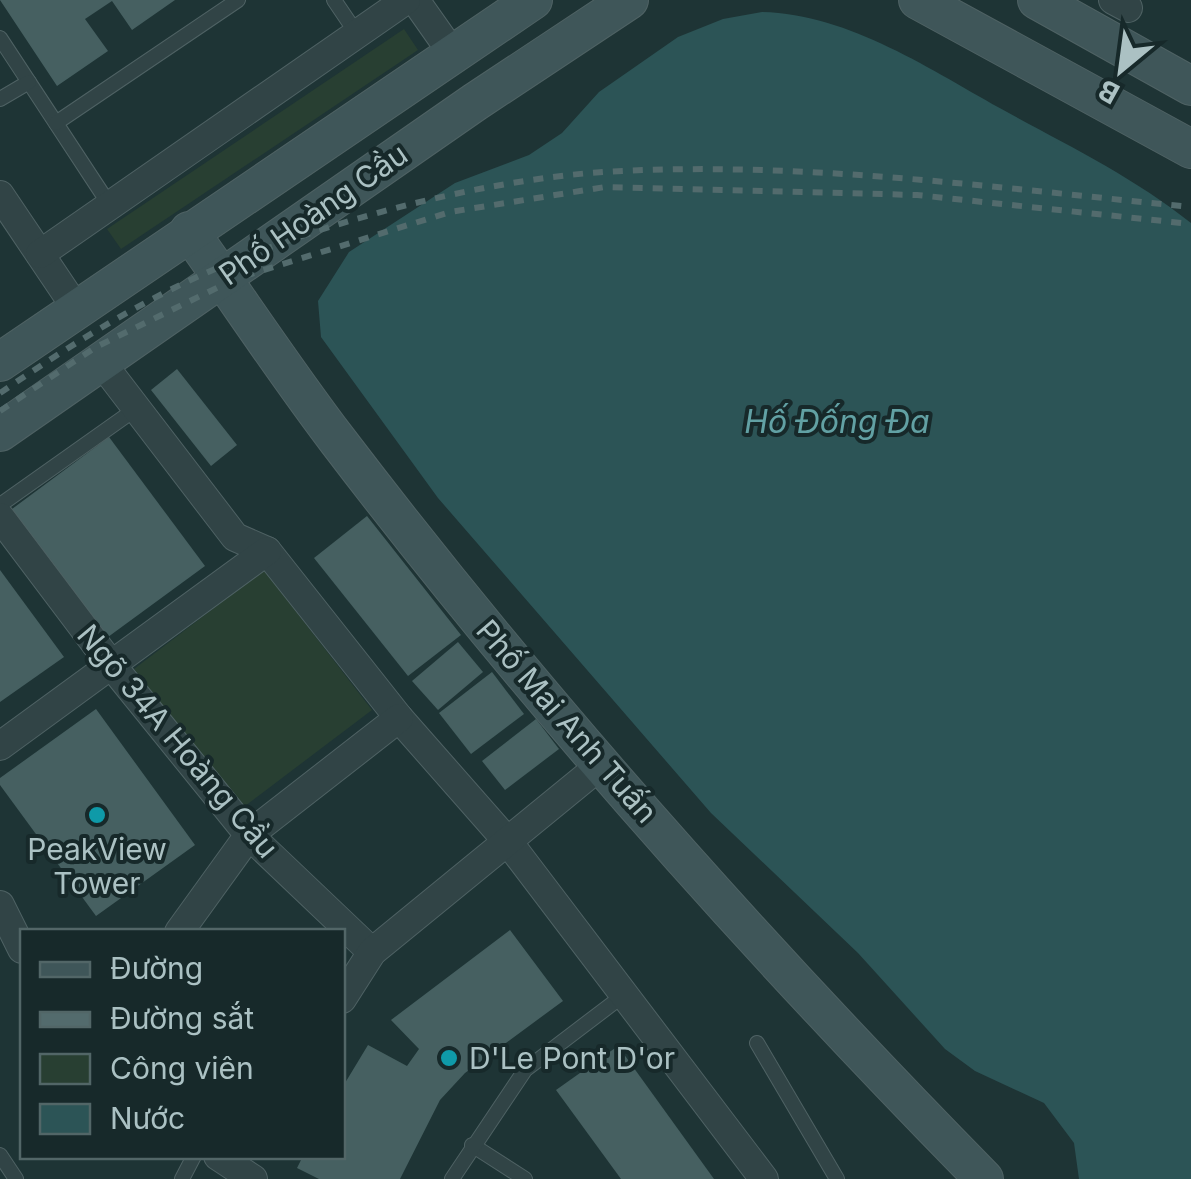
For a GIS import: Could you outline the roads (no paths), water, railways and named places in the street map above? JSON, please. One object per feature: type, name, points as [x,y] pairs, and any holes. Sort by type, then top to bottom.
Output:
[{"type":"main road","name":"Phố Hoàng Cầu","points":[[0,362],[533,0]]},
{"type":"main road","name":"Phố Hoàng Cầu","points":[[0,432],[629,0]]},
{"type":"main road","points":[[918,0],[1191,149]]},
{"type":"main road","points":[[1036,0],[1121,12],[1191,86]]},
{"type":"main road","name":"Phố Mai Anh Tuấn","points":[[190,231],[336,439],[602,764],[852,1044],[984,1179]]},
{"type":"street","points":[[40,254],[406,0]]},
{"type":"street","points":[[415,0],[454,54]]},
{"type":"street","points":[[0,195],[76,308]]},
{"type":"street","points":[[100,362],[235,537],[267,552],[399,718],[509,843],[764,1179]]},
{"type":"street","name":"Ngõ 34A Hoàng Cầu","points":[[0,517],[113,668],[249,835],[372,952]]},
{"type":"street","points":[[0,746],[113,668],[267,552]]},
{"type":"street","points":[[181,929],[249,835],[399,718]]},
{"type":"street","points":[[345,993],[372,952],[602,764]]},
{"type":"street","points":[[0,905],[20,945]]},
{"type":"lane","points":[[56,123],[238,0]]},
{"type":"lane","points":[[334,0],[357,34]]},
{"type":"lane","points":[[0,38],[110,204]]},
{"type":"lane","points":[[0,99],[29,82]]},
{"type":"lane","points":[[0,505],[137,408]]},
{"type":"lane","points":[[452,1179],[524,1070],[625,994]]},
{"type":"lane","points":[[757,1043],[838,1179]]},
{"type":"lane","points":[[472,1145],[525,1179]]},
{"type":"lane","points":[[2,1162],[16,1179]]},
{"type":"water","name":"Hố Đống Đa","points":[[762,12],[827,23],[889,47],[1102,164],[1191,223],[1191,1179],[1079,1179],[1074,1143],[1044,1103],[975,1071],[945,1049],[858,953],[711,813],[438,498],[321,337],[318,301],[349,252],[455,183],[529,155],[562,133],[599,92],[678,37],[723,19]]},
{"type":"railway","points":[[0,393],[129,312],[221,266],[384,211],[552,177],[676,169],[824,173],[1191,207]]},
{"type":"railway","points":[[0,411],[96,347],[235,279],[450,212],[605,187],[917,195],[1191,224]]},
{"type":"place","name":"PeakView Tower","points":[[97,815]]},
{"type":"place","name":"D'Le Pont D'or","points":[[449,1058]]}]
